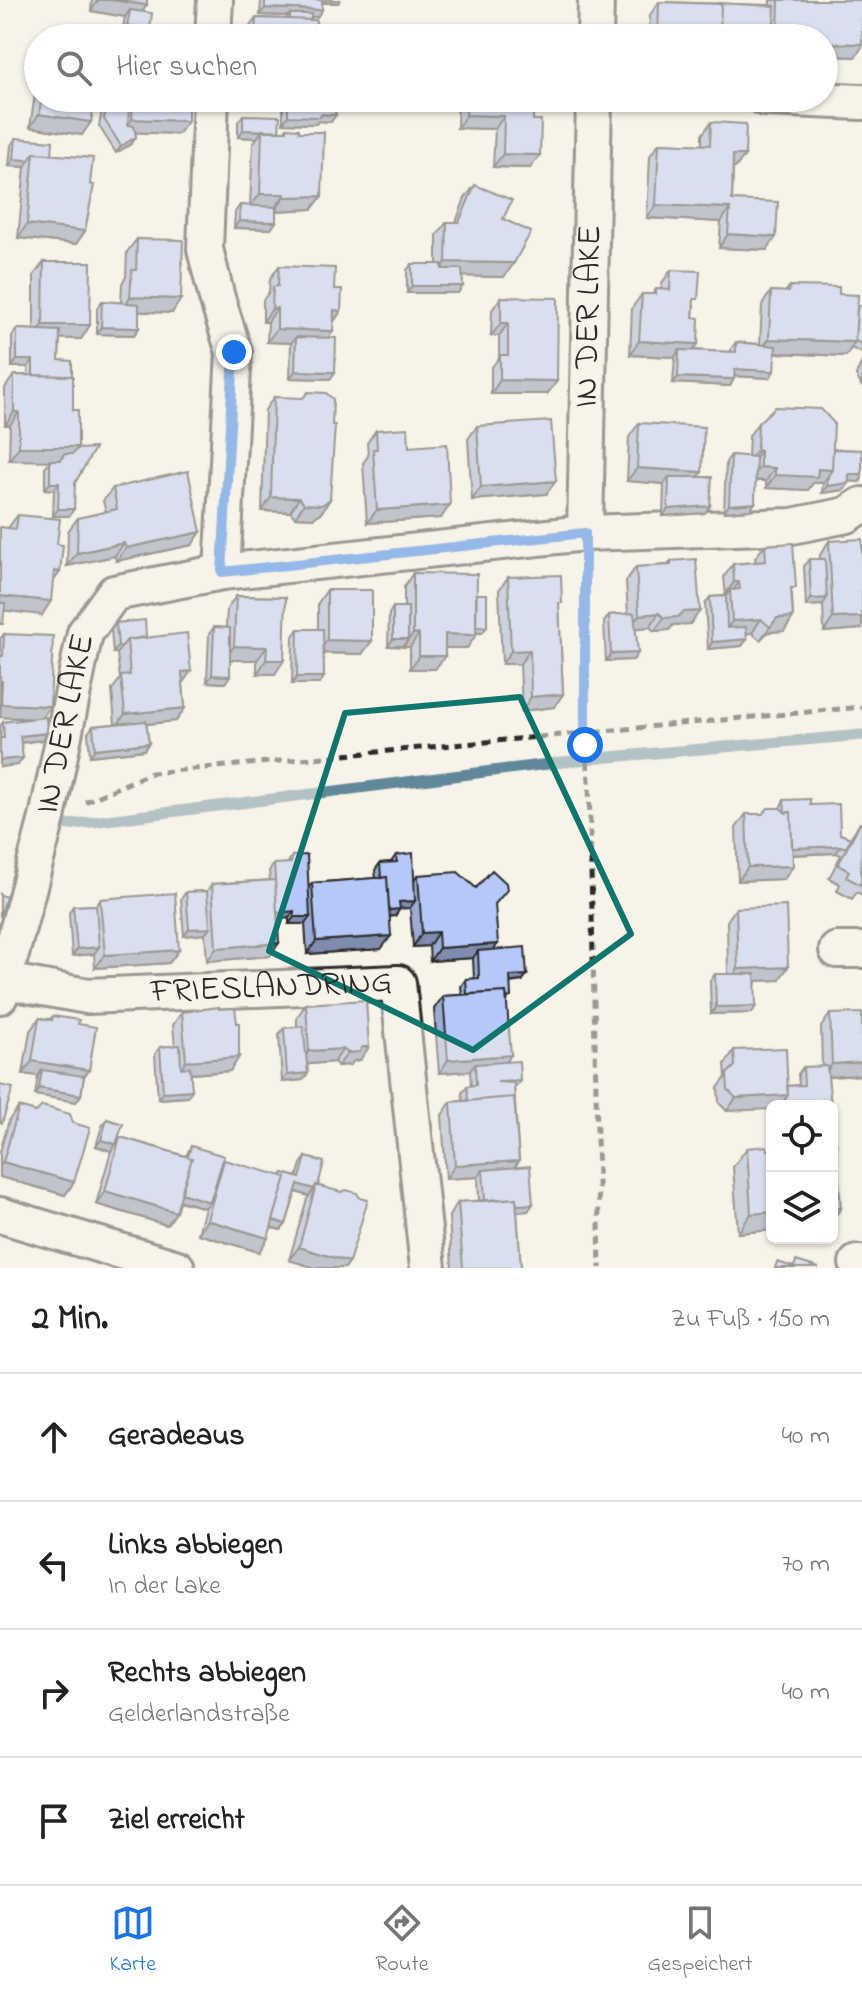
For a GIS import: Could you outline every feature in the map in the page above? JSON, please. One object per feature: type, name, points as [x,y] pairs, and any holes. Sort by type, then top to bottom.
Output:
[{"type":"street","points":[[214,24],[215,0]]},
{"type":"street","points":[[595,24],[596,0]]},
{"type":"street","points":[[838,101],[862,102]]},
{"type":"street","points":[[210,112],[205,249],[234,352],[222,572]]},
{"type":"street","name":"IN DER LAKE","points":[[585,533],[594,112]]},
{"type":"street","name":"IN DER LAKE","points":[[2,989],[47,818],[85,633],[114,593],[222,572],[585,533],[792,526],[847,515],[862,505]]},
{"type":"street","name":"FRIESLANDRING","points":[[2,989],[87,996],[398,983],[428,1268]]},
{"type":"street","points":[[0,1215],[177,1268]]},
{"type":"path","points":[[585,533],[585,745],[589,780],[600,1268]]},
{"type":"path","points":[[47,818],[151,773],[862,707]]},
{"type":"highlighted area","points":[[520,697],[631,934],[473,1050],[269,951],[345,713]]},
{"type":"building","points":[[112,0],[147,0],[147,5]]},
{"type":"building","points":[[265,0],[322,0],[322,10],[265,8]]},
{"type":"building","points":[[779,0],[862,0],[862,44],[838,43],[838,24],[778,24]]},
{"type":"building","points":[[659,2],[721,4],[720,24],[658,24]]},
{"type":"building","points":[[717,3],[775,6],[774,24],[720,24],[721,4]]},
{"type":"building","points":[[130,10],[152,13],[151,24],[127,24]]},
{"type":"building","points":[[290,14],[311,14],[311,20],[290,19]]},
{"type":"building","points":[[256,18],[316,20],[316,24],[256,24]]},
{"type":"building","points":[[39,112],[93,112],[91,122]]},
{"type":"building","points":[[105,112],[129,112],[128,125],[134,126],[136,137],[121,146],[104,119]]},
{"type":"building","points":[[132,112],[188,112],[188,121],[132,119]]},
{"type":"building","points":[[288,112],[335,112],[336,115],[321,114],[320,117],[288,116]]},
{"type":"building","points":[[466,112],[533,112],[533,120],[541,120],[540,155],[503,154],[504,116],[466,115]]},
{"type":"building","points":[[243,115],[280,116],[279,131],[243,130]]},
{"type":"building","points":[[711,122],[746,124],[745,155],[733,155],[732,200],[778,202],[776,237],[728,234],[730,208],[656,205],[659,143],[710,145]]},
{"type":"building","points":[[287,128],[299,129],[299,132],[324,132],[322,196],[260,194],[262,130],[287,131]]},
{"type":"building","points":[[16,138],[53,141],[52,154],[34,153],[29,160],[14,159]]},
{"type":"building","points":[[34,153],[93,158],[90,184],[94,185],[85,231],[27,224]]},
{"type":"building","points":[[475,185],[512,200],[503,219],[531,232],[514,263],[446,262],[447,222],[459,222]]},
{"type":"building","points":[[240,205],[276,207],[276,222],[239,221]]},
{"type":"building","points":[[137,239],[183,240],[181,299],[130,297],[132,270],[136,270]]},
{"type":"building","points":[[44,262],[91,262],[90,325],[43,325]]},
{"type":"building","points":[[412,264],[442,264],[442,269],[462,269],[463,286],[412,286]]},
{"type":"building","points":[[279,266],[335,268],[334,289],[342,289],[341,311],[334,310],[333,331],[277,329],[277,308],[272,309],[273,287],[278,286]]},
{"type":"building","points":[[671,270],[700,271],[693,317],[699,318],[698,344],[639,341],[642,294],[656,294],[656,289],[670,290]]},
{"type":"building","points":[[790,286],[839,287],[839,294],[858,295],[855,342],[769,339],[771,291],[789,292]]},
{"type":"building","points":[[501,297],[558,298],[557,381],[500,380],[500,355],[508,355],[508,323],[501,323]]},
{"type":"building","points":[[102,301],[139,304],[139,328],[101,327]]},
{"type":"building","points":[[857,306],[862,306],[862,344],[855,341]]},
{"type":"building","points":[[17,329],[60,331],[59,360],[72,361],[72,376],[33,375],[33,360],[17,360]]},
{"type":"building","points":[[296,337],[336,338],[335,372],[295,371]]},
{"type":"building","points":[[736,342],[776,346],[774,371],[735,369],[734,379],[678,377],[679,350],[736,352]]},
{"type":"building","points":[[14,375],[73,376],[73,410],[78,410],[78,447],[19,447],[19,412],[14,412]]},
{"type":"building","points":[[308,392],[326,393],[333,399],[332,425],[335,425],[330,499],[322,505],[304,504],[299,498],[271,497],[274,397],[303,398]]},
{"type":"building","points":[[775,407],[821,409],[834,423],[832,470],[818,469],[817,477],[775,475],[775,468],[760,467],[758,423]]},
{"type":"building","points":[[551,421],[556,481],[481,487],[477,426]]},
{"type":"building","points":[[639,423],[704,427],[702,472],[637,468]]},
{"type":"building","points":[[408,428],[409,447],[447,444],[450,505],[377,510],[373,449],[377,449],[376,430]]},
{"type":"building","points":[[95,448],[75,483],[74,509],[58,509],[59,483],[50,483],[50,460],[61,460],[64,454],[73,454],[77,449]]},
{"type":"building","points":[[833,449],[862,450],[862,474],[849,474],[849,483],[827,486]]},
{"type":"building","points":[[731,455],[756,457],[755,503],[729,505]]},
{"type":"building","points":[[188,471],[201,532],[126,548],[124,543],[77,553],[78,518],[117,509],[113,488]]},
{"type":"building","points":[[669,477],[712,477],[710,506],[668,509]]},
{"type":"building","points":[[18,515],[60,519],[57,544],[63,545],[60,572],[54,571],[51,601],[0,596],[0,527],[16,529]]},
{"type":"building","points":[[862,539],[862,617],[833,618],[829,541]]},
{"type":"building","points":[[793,543],[796,588],[791,588],[793,617],[777,618],[770,627],[761,619],[732,621],[730,590],[740,589],[739,582],[734,582],[733,564],[766,561],[765,545]]},
{"type":"building","points":[[696,559],[700,611],[664,618],[659,613],[639,615],[636,567],[671,565],[671,561]]},
{"type":"building","points":[[809,559],[825,559],[827,598],[811,599]]},
{"type":"building","points":[[413,573],[477,574],[476,635],[445,634],[445,656],[419,656],[419,634],[413,634]]},
{"type":"building","points":[[561,575],[562,603],[559,603],[563,694],[531,697],[530,650],[511,651],[508,577]]},
{"type":"building","points":[[327,590],[372,590],[372,641],[327,640]]},
{"type":"building","points":[[476,594],[487,594],[487,627],[476,626]]},
{"type":"building","points":[[236,596],[286,597],[284,660],[266,660],[267,647],[234,646]]},
{"type":"building","points":[[726,596],[727,628],[746,627],[747,639],[712,642],[710,597]]},
{"type":"building","points":[[0,603],[5,603],[3,624],[0,624]]},
{"type":"building","points":[[393,607],[408,607],[408,639],[393,639]]},
{"type":"building","points":[[634,613],[638,653],[611,654],[609,615]]},
{"type":"building","points":[[145,620],[146,637],[127,640],[118,646],[116,623]]},
{"type":"building","points":[[214,627],[230,628],[230,676],[212,675]]},
{"type":"building","points":[[298,629],[323,629],[324,677],[297,677]]},
{"type":"building","points":[[187,633],[191,671],[182,672],[185,708],[125,714],[121,676],[130,675],[127,640]]},
{"type":"building","points":[[4,634],[53,636],[50,706],[1,704],[0,656],[3,656]]},
{"type":"building","points":[[46,717],[47,733],[20,736],[23,758],[0,760],[3,722]]},
{"type":"building","points":[[146,721],[149,743],[95,749],[93,726]]},
{"type":"building","points":[[810,799],[810,805],[839,804],[840,834],[851,838],[846,848],[792,848],[791,812],[785,812],[784,800]]},
{"type":"building","points":[[768,808],[791,812],[793,866],[748,867],[746,814],[763,814]]},
{"type":"building","points":[[860,823],[861,885],[846,877],[849,871],[838,865]]},
{"type":"building","points":[[413,853],[415,901],[399,902],[400,909],[389,910],[387,877],[381,878],[380,863],[397,862],[396,855]]},
{"type":"building","points":[[307,855],[310,917],[294,917],[294,911],[277,913],[274,864],[291,863],[292,856]]},
{"type":"building","points":[[492,870],[506,883],[507,890],[495,904],[498,944],[439,948],[438,932],[422,933],[418,875],[458,872],[476,888]]},
{"type":"building","points":[[387,877],[391,936],[316,941],[312,883]]},
{"type":"building","points":[[275,880],[279,943],[216,948],[212,884]]},
{"type":"building","points":[[207,891],[210,928],[189,929],[186,892]]},
{"type":"building","points":[[175,893],[179,950],[105,955],[100,899]]},
{"type":"building","points":[[0,894],[6,897],[0,917]]},
{"type":"building","points":[[96,905],[99,947],[77,949],[73,906]]},
{"type":"building","points":[[786,906],[788,967],[738,969],[736,908]]},
{"type":"building","points":[[525,947],[527,975],[510,976],[511,997],[507,998],[506,992],[467,994],[466,979],[479,978],[478,951]]},
{"type":"building","points":[[715,974],[755,974],[756,1006],[716,1007]]},
{"type":"building","points":[[506,992],[511,1055],[448,1060],[443,996]]},
{"type":"building","points":[[366,1000],[369,1047],[348,1053],[343,1049],[309,1051],[306,1004]]},
{"type":"building","points":[[235,1008],[239,1023],[239,1057],[186,1061],[182,1012]]},
{"type":"building","points":[[862,1013],[862,1062],[832,1064],[830,1014]]},
{"type":"building","points":[[53,1016],[79,1020],[78,1024],[96,1027],[89,1070],[32,1061],[39,1018],[52,1020]]},
{"type":"building","points":[[303,1026],[308,1073],[287,1075],[284,1028]]},
{"type":"building","points":[[180,1045],[181,1068],[190,1067],[192,1090],[163,1092],[160,1047]]},
{"type":"building","points":[[786,1048],[788,1095],[736,1098],[728,1090],[727,1074],[735,1066],[734,1050]]},
{"type":"building","points":[[519,1061],[520,1081],[497,1082],[514,1083],[515,1103],[514,1097],[468,1101],[467,1086],[476,1085],[475,1064]]},
{"type":"building","points":[[827,1066],[830,1100],[785,1100],[787,1086],[804,1085],[803,1067]]},
{"type":"building","points":[[42,1070],[84,1076],[81,1095],[39,1088]]},
{"type":"building","points":[[0,1085],[13,1088],[2,1123],[0,1122]]},
{"type":"building","points":[[514,1097],[519,1161],[455,1165],[451,1102]]},
{"type":"building","points":[[42,1106],[70,1114],[73,1123],[90,1128],[74,1182],[3,1162],[19,1107],[36,1112]]},
{"type":"building","points":[[107,1119],[123,1124],[116,1144],[101,1140]]},
{"type":"building","points":[[120,1137],[192,1158],[176,1212],[105,1191]]},
{"type":"building","points":[[191,1146],[224,1156],[210,1202],[181,1193],[192,1158],[188,1157]]},
{"type":"building","points":[[766,1146],[766,1213],[751,1214],[747,1148]]},
{"type":"building","points":[[306,1157],[324,1162],[318,1186],[314,1189],[298,1184],[286,1224],[273,1220],[286,1177],[282,1176],[283,1173],[300,1178]]},
{"type":"building","points":[[224,1160],[286,1177],[268,1238],[207,1220]]},
{"type":"building","points":[[530,1166],[533,1204],[517,1205],[516,1198],[485,1201],[483,1170]]},
{"type":"building","points":[[838,1168],[841,1208],[838,1208]]},
{"type":"building","points":[[316,1185],[357,1193],[360,1198],[368,1200],[349,1262],[299,1247]]},
{"type":"building","points":[[516,1198],[521,1268],[463,1268],[458,1202]]},
{"type":"building","points":[[796,1261],[819,1268],[775,1268],[777,1262],[794,1267]]},
{"type":"waterway","points":[[68,825],[587,759],[862,735]]},
{"type":"route","points":[[234,352],[222,572],[585,533],[585,745]]}]
